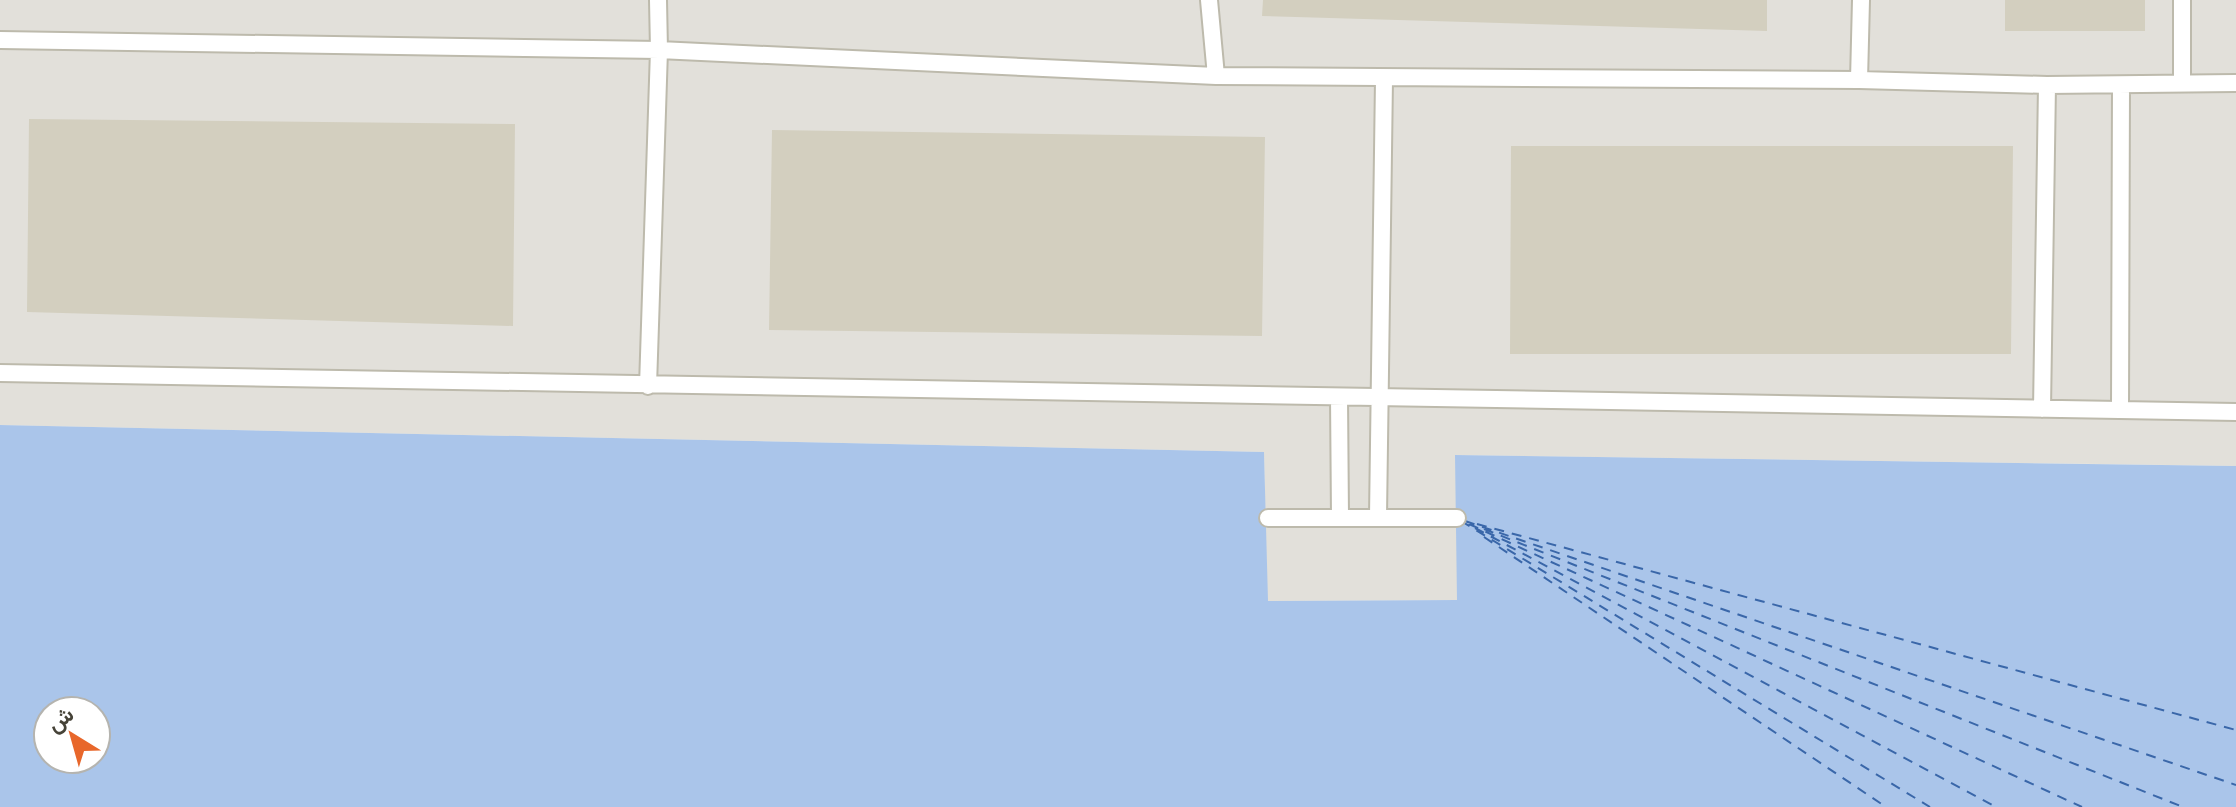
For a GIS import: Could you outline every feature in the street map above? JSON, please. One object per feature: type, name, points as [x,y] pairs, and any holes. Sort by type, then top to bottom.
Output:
[{"type":"lane","points":[[648,386],[658,0]]},
{"type":"lane","points":[[1209,0],[1216,76]]},
{"type":"lane","points":[[1859,80],[1861,0]]},
{"type":"lane","points":[[2182,0],[2182,83]]},
{"type":"lane","points":[[0,40],[659,50],[1216,76],[1859,80],[2047,85],[2236,83]]},
{"type":"lane","points":[[1378,517],[1384,79]]},
{"type":"lane","points":[[2042,409],[2047,85]]},
{"type":"lane","points":[[2120,410],[2121,85]]},
{"type":"lane","points":[[0,373],[2236,412]]},
{"type":"lane","points":[[1339,397],[1340,517]]},
{"type":"lane","points":[[1268,518],[1457,518]]},
{"type":"shaded area","points":[[0,0],[2236,0],[2236,466],[1456,455],[1458,600],[1267,601],[1264,452],[0,425]]},
{"type":"water","points":[[0,425],[1264,452],[1268,601],[1457,600],[1455,455],[2236,466],[2236,807],[0,807]]},
{"type":"building","points":[[1263,0],[1767,0],[1767,31],[1262,16]]},
{"type":"building","points":[[2005,0],[2145,0],[2145,31],[2005,31]]},
{"type":"building","points":[[29,119],[515,124],[513,326],[27,312]]},
{"type":"building","points":[[772,130],[1265,137],[1262,336],[769,330]]},
{"type":"building","points":[[1511,146],[2013,146],[2011,354],[1510,354]]},
{"type":"ferry route","points":[[1461,521],[1930,807]]},
{"type":"ferry route","points":[[1465,521],[2236,785]]},
{"type":"ferry route","points":[[1469,524],[2082,807]]},
{"type":"ferry route","points":[[1477,524],[2236,730]]},
{"type":"ferry route","points":[[1475,528],[1996,807]]},
{"type":"ferry route","points":[[1484,529],[2183,807]]},
{"type":"ferry route","points":[[1484,537],[1886,807]]}]
